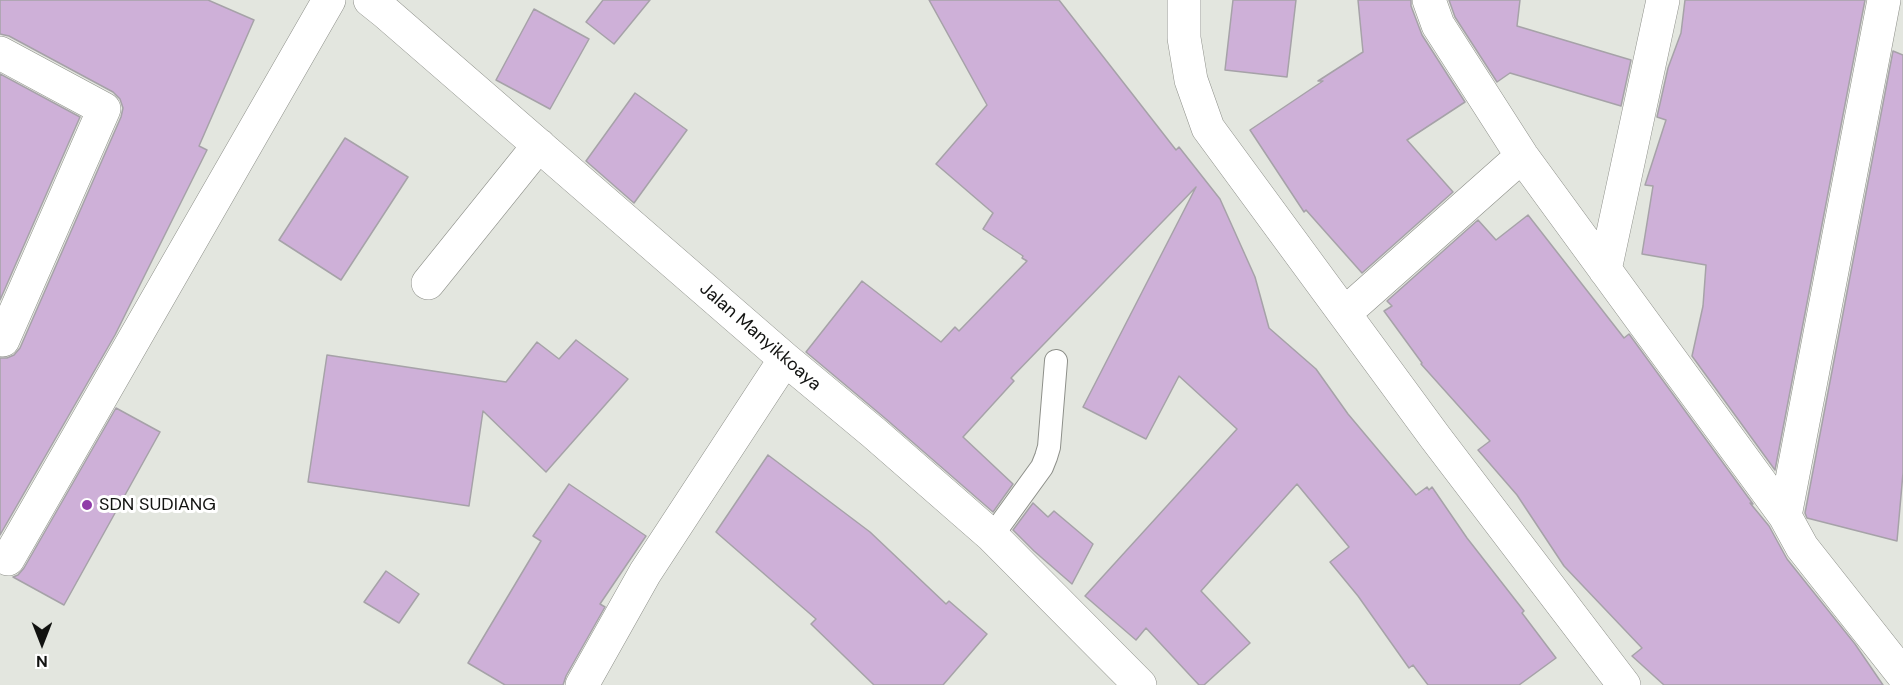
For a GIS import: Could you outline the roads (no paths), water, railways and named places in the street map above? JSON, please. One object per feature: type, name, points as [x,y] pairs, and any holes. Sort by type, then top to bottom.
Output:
[{"type":"street","points":[[8,559],[328,0]]},
{"type":"street","points":[[1184,0],[1184,38],[1191,80],[1208,128],[1435,437],[1624,685]]},
{"type":"street","points":[[1430,0],[1438,25],[1522,156],[1785,516],[1802,547],[1903,675]]},
{"type":"street","points":[[1605,270],[1663,0]]},
{"type":"street","points":[[1785,516],[1884,0]]},
{"type":"street","name":"Jalan Manyikkoaya","points":[[384,4],[538,145],[992,536],[1140,685]]},
{"type":"street","points":[[0,53],[104,109],[3,340],[0,339]]},
{"type":"street","points":[[428,283],[538,145]]},
{"type":"street","points":[[1345,313],[1522,156]]},
{"type":"street","points":[[582,685],[645,573],[785,359]]},
{"type":"lane","points":[[992,536],[1042,467],[1046,457],[1049,447],[1056,361]]},
{"type":"place","name":"SDN SUDIANG","points":[[87,505]]}]
